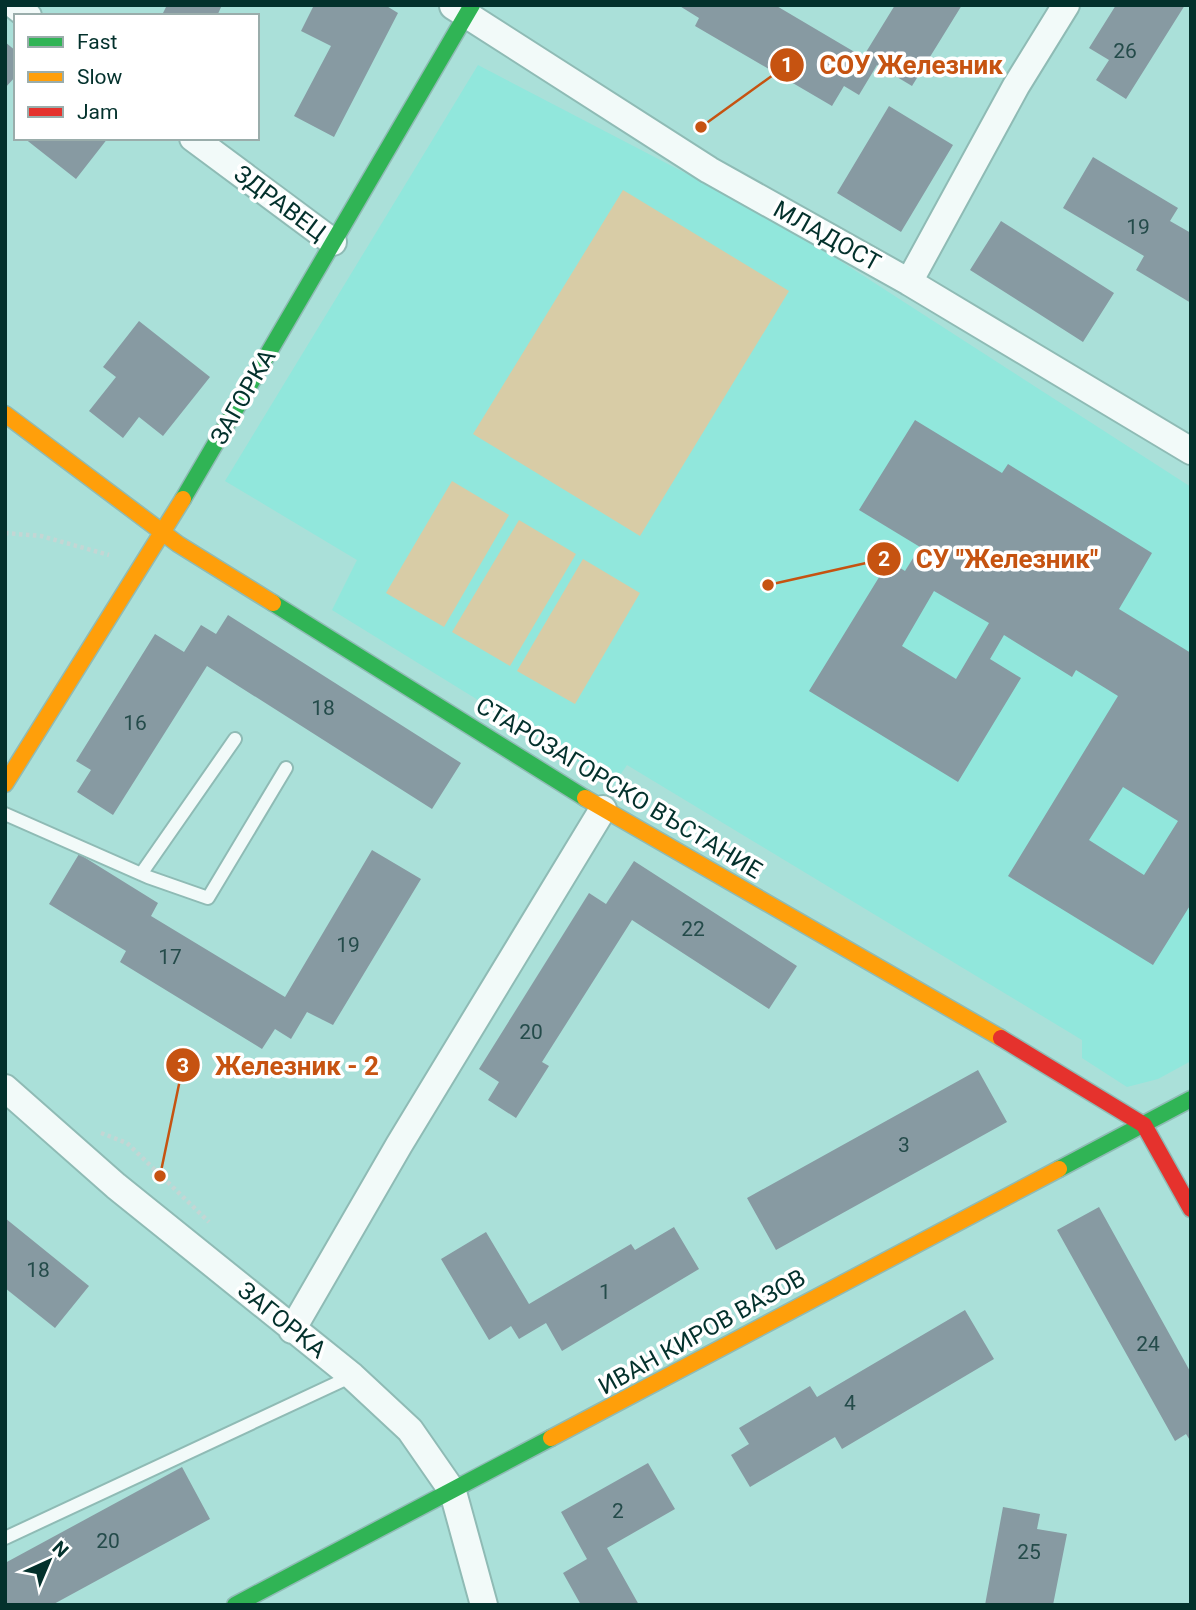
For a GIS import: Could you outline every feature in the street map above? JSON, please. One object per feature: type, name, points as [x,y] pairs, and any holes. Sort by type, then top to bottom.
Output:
[{"type":"street","points":[[909,282],[1016,86],[1066,5]]},
{"type":"street","name":"МЛАДОСТ","points":[[463,9],[709,170],[909,282],[1191,450]]},
{"type":"street","name":"ЗАГОРКА","points":[[5,784],[162,534],[333,242],[463,9]]},
{"type":"street","name":"ЗДРАВЕЦ","points":[[196,140],[333,242]]},
{"type":"street","name":"СТАРОЗАГОРСКО ВЪСТАНИЕ","points":[[5,414],[162,534],[603,809],[988,1030],[1144,1125],[1191,1209]]},
{"type":"street","points":[[292,1330],[399,1145],[603,809]]},
{"type":"street","name":"ЗАГОРКА","points":[[5,1088],[116,1186],[352,1376],[410,1430],[453,1492],[484,1605]]},
{"type":"street","name":"ИВАН КИРОВ ВАЗОВ","points":[[235,1605],[453,1492],[758,1326],[1191,1100]]},
{"type":"lane","points":[[141,874],[235,739]]},
{"type":"lane","points":[[5,814],[141,874],[208,898],[286,768]]},
{"type":"lane","points":[[5,1538],[352,1376]]},
{"type":"path","points":[[5,533],[41,536],[105,552],[137,574]]},
{"type":"shaded area","points":[[478,65],[783,224],[1191,487],[1191,1061],[1158,1079],[1127,1087],[1082,1058],[1082,1040],[627,765],[614,784],[332,610],[357,560],[225,481]]},
{"type":"shaded area","points":[[623,190],[789,291],[640,536],[473,434]]},
{"type":"shaded area","points":[[452,481],[509,515],[444,627],[386,593]]},
{"type":"shaded area","points":[[519,520],[576,554],[510,666],[452,632]]},
{"type":"shaded area","points":[[583,559],[640,593],[575,704],[517,671]]},
{"type":"building","points":[[167,5],[222,5],[218,14],[163,13]]},
{"type":"building","points":[[314,5],[385,5],[398,13],[334,137],[294,116],[331,46],[301,31]]},
{"type":"building","points":[[678,5],[775,5],[863,57],[895,5],[962,5],[912,86],[877,65],[859,95],[844,86],[832,106],[695,26],[699,18]]},
{"type":"building","points":[[1116,5],[1185,5],[1126,99],[1096,80],[1109,60],[1089,48]]},
{"type":"building","points":[[5,42],[14,49],[14,78],[5,88]]},
{"type":"building","points":[[889,106],[953,145],[901,232],[837,193]]},
{"type":"building","points":[[27,140],[106,140],[76,179]]},
{"type":"building","points":[[1093,157],[1178,208],[1170,221],[1191,233],[1191,303],[1136,270],[1144,256],[1063,208]]},
{"type":"building","points":[[1001,221],[1114,293],[1083,342],[970,270]]},
{"type":"building","points":[[139,321],[210,377],[163,436],[139,417],[123,438],[89,411],[116,377],[103,367]]},
{"type":"building","points":[[915,420],[1002,473],[1008,464],[1152,553],[1119,609],[1191,653],[1191,904],[1153,965],[1008,876],[1118,696],[1076,670],[1072,677],[1004,635],[990,659],[1021,678],[958,782],[809,691],[889,561],[905,571],[920,547],[859,510]],"holes":[[[934,591],[989,623],[956,679],[902,646]],[[1123,787],[1178,821],[1144,875],[1089,840]]]},
{"type":"building","points":[[228,615],[461,763],[432,809],[207,666],[113,815],[77,792],[91,770],[76,761],[155,634],[184,652],[201,625],[216,634]]},
{"type":"building","points":[[372,850],[421,879],[333,1025],[307,1012],[291,1039],[275,1029],[262,1049],[120,962],[126,951],[49,904],[79,854],[158,903],[151,916],[285,997]]},
{"type":"building","points":[[634,861],[797,966],[769,1009],[632,920],[542,1062],[549,1066],[516,1118],[488,1100],[499,1082],[479,1069],[589,893],[606,904]]},
{"type":"building","points":[[978,1070],[1007,1122],[776,1250],[747,1198]]},
{"type":"building","points":[[1099,1207],[1191,1373],[1191,1442],[1186,1434],[1175,1441],[1057,1230]]},
{"type":"building","points":[[5,1218],[89,1286],[55,1328],[5,1288]]},
{"type":"building","points":[[674,1227],[699,1269],[562,1351],[546,1323],[519,1339],[511,1326],[489,1340],[441,1259],[486,1232],[529,1304],[631,1244],[635,1250]]},
{"type":"building","points":[[965,1310],[994,1359],[842,1449],[835,1437],[750,1487],[731,1455],[749,1444],[739,1428],[810,1386],[817,1397]]},
{"type":"building","points":[[648,1463],[675,1509],[607,1548],[639,1605],[581,1605],[563,1573],[587,1559],[561,1512]]},
{"type":"building","points":[[182,1467],[210,1519],[52,1605],[5,1605],[5,1563]]},
{"type":"building","points":[[1003,1507],[1040,1514],[1037,1529],[1067,1534],[1053,1605],[985,1605]]},
{"type":"traffic: fast","points":[[183,499],[472,5]]},
{"type":"traffic: fast","points":[[273,603],[585,798]]},
{"type":"traffic: fast","points":[[1059,1169],[1191,1099]]},
{"type":"traffic: fast","points":[[235,1605],[551,1438]]},
{"type":"traffic: slow","points":[[5,414],[178,544],[273,603]]},
{"type":"traffic: slow","points":[[5,784],[183,499]]},
{"type":"traffic: slow","points":[[585,798],[1001,1038]]},
{"type":"traffic: slow","points":[[551,1438],[1059,1169]]},
{"type":"traffic: jam","points":[[1001,1038],[1144,1125],[1191,1209]]},
{"type":"place","name":"СОУ Железник","points":[[701,127]]},
{"type":"place","name":"СУ \"Железник\"","points":[[768,585]]},
{"type":"place","name":"Железник - 2","points":[[160,1176]]}]
